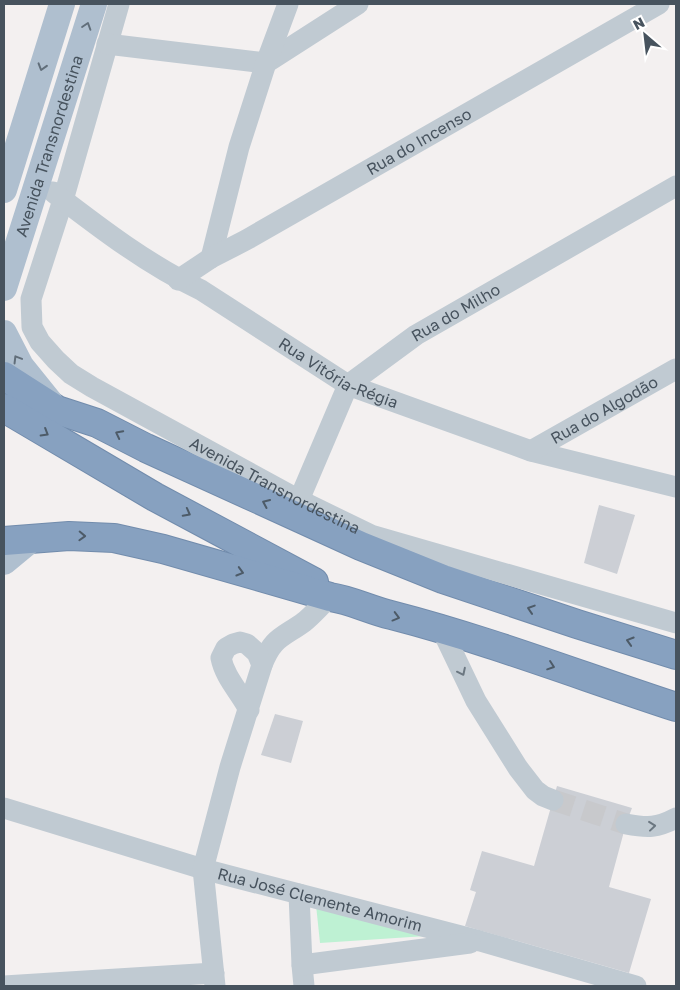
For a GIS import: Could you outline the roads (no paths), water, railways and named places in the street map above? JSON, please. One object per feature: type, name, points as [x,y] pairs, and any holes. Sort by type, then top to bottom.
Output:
[{"type":"highway","points":[[4,376],[57,410],[96,423],[146,448],[361,546],[443,579],[676,655]]},
{"type":"highway","points":[[4,408],[156,497],[323,586],[337,598]]},
{"type":"highway","points":[[4,541],[69,536],[114,538],[163,550],[441,628],[676,707]]},
{"type":"main road","name":"Avenida Transnordestina","points":[[4,190],[9,156],[62,4]]},
{"type":"main road","name":"Avenida Transnordestina","points":[[4,288],[94,4]]},
{"type":"main road","points":[[4,333],[21,366],[57,410]]},
{"type":"main road","points":[[4,562],[33,538]]},
{"type":"street","name":"Avenida Transnordestina","points":[[119,4],[63,200],[31,299],[32,326],[40,342],[56,360],[71,374],[92,387],[299,500],[371,535],[676,623]]},
{"type":"street","points":[[210,258],[239,148],[266,63],[288,4]]},
{"type":"street","points":[[107,44],[266,63],[358,4]]},
{"type":"street","name":"Rua do Incenso","points":[[178,280],[210,258],[254,235],[659,4]]},
{"type":"street","name":"Rua Vitória-Régia","points":[[37,180],[107,232],[178,280],[202,290],[348,385],[532,451],[676,487]]},
{"type":"street","name":"Rua do Milho","points":[[348,385],[416,335],[676,186]]},
{"type":"street","name":"Rua do Algodão","points":[[532,451],[676,369]]},
{"type":"street","points":[[299,500],[348,385]]},
{"type":"street","points":[[4,986],[214,979],[203,869],[230,768],[262,665],[273,643],[337,598]]},
{"type":"street","points":[[441,628],[476,701],[518,768],[535,790],[553,800]]},
{"type":"street","points":[[249,710],[225,672],[221,658],[226,648],[240,642],[247,644],[258,652],[262,665]]},
{"type":"street","name":"Rua José Clemente Amorim","points":[[4,808],[203,869],[480,941],[636,986]]},
{"type":"street","points":[[626,824],[646,828],[659,826],[676,818]]},
{"type":"street","points":[[299,894],[304,986]]},
{"type":"street","points":[[302,965],[480,941]]},
{"type":"tunnel","points":[[553,800],[626,824]]}]
